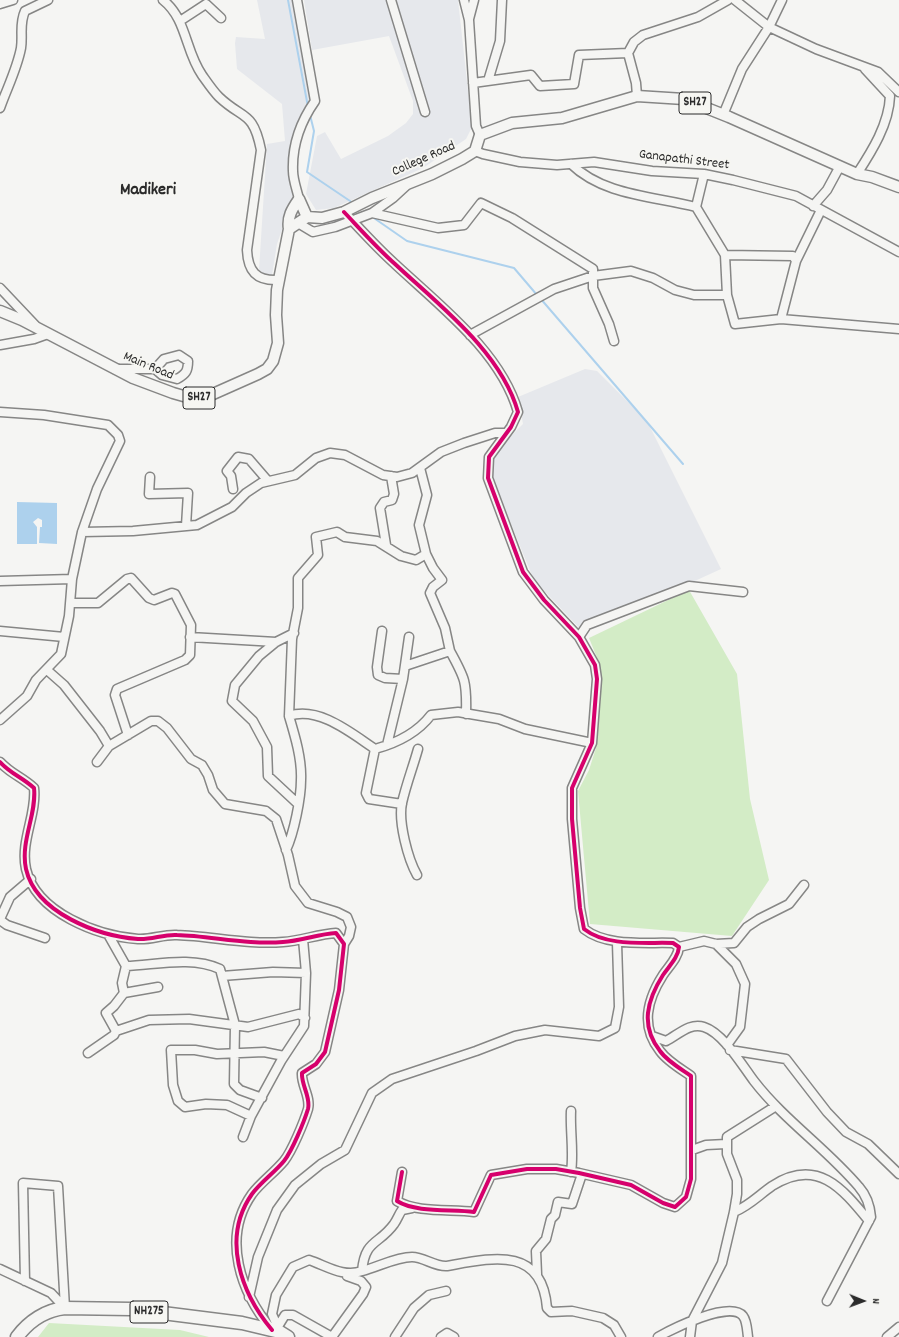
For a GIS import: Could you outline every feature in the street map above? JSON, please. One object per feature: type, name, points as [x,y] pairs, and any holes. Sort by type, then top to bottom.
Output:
[{"type":"highway","name":"NH275","points":[[17,1337],[35,1319],[55,1309],[65,1308],[131,1309],[242,1323],[279,1332]]},
{"type":"main road","name":"SH27","points":[[480,136],[512,123],[562,118],[637,96],[684,99],[857,174],[872,177],[899,187]]},
{"type":"main road","name":"College Road","points":[[308,217],[322,218],[344,212],[372,198],[408,184],[462,159],[475,151],[480,136]]},
{"type":"main road","points":[[289,229],[308,217],[299,199]]},
{"type":"main road","name":"SH27","points":[[289,229],[288,223],[291,213],[299,199]]},
{"type":"main road","name":"Main Road","points":[[0,311],[115,368],[173,394],[196,398],[212,395],[267,369],[273,361],[277,352],[276,305],[278,280],[289,229]]},
{"type":"street","points":[[0,4],[13,0]]},
{"type":"street","points":[[0,108],[13,74],[21,47],[22,17],[25,11],[48,0]]},
{"type":"street","points":[[163,0],[173,8],[180,21],[185,38],[201,74],[218,96],[244,114],[252,122],[258,134],[261,150],[247,250],[248,265],[256,274],[268,280],[278,280]]},
{"type":"street","points":[[297,0],[315,101],[302,124],[296,144],[293,172],[299,199]]},
{"type":"street","points":[[390,0],[425,112]]},
{"type":"street","points":[[464,0],[469,20],[476,126],[480,136]]},
{"type":"street","points":[[469,20],[474,0]]},
{"type":"street","points":[[488,81],[500,41],[502,0]]},
{"type":"street","points":[[637,96],[636,83],[628,53],[634,42],[642,35],[698,17],[728,0]]},
{"type":"street","points":[[735,0],[769,27],[816,49],[878,72],[899,92]]},
{"type":"street","points":[[723,115],[742,69],[769,27],[782,0]]},
{"type":"street","points":[[180,21],[206,4],[221,18]]},
{"type":"street","points":[[473,83],[531,75],[540,86],[574,84],[579,55],[628,53]]},
{"type":"street","points":[[857,174],[873,150],[890,106],[890,96],[863,67]]},
{"type":"street","name":"Ganapathi Street","points":[[475,151],[520,162],[557,165],[594,162],[652,171],[704,174],[796,196],[899,252]]},
{"type":"street","points":[[571,164],[581,174],[626,192],[696,207]]},
{"type":"street","points":[[813,206],[827,190],[840,166]]},
{"type":"street","points":[[704,174],[696,207],[725,255],[727,295],[735,324],[781,319],[899,329]]},
{"type":"street","points":[[298,223],[313,232],[335,227],[372,213],[393,198],[408,184]]},
{"type":"street","points":[[372,213],[438,228],[464,225],[481,203],[512,218],[593,269],[593,288],[609,324],[614,341]]},
{"type":"street","points":[[781,319],[796,261],[821,210]]},
{"type":"street","points":[[344,212],[395,264],[470,335],[502,374],[513,396],[518,412],[506,433],[489,457],[488,478],[523,572],[544,600],[580,637],[595,665],[597,679],[592,743],[572,788],[572,819],[580,908],[584,930],[592,935],[618,943],[673,943],[679,947],[704,942],[716,944],[734,943],[747,926],[759,918],[789,904],[804,885]]},
{"type":"street","points":[[725,255],[793,256],[796,261]]},
{"type":"street","points":[[470,335],[554,289],[593,276],[631,271],[653,278],[675,290],[694,295],[727,295]]},
{"type":"street","points":[[0,288],[44,332],[34,339],[0,345]]},
{"type":"street","points":[[115,368],[155,369]]},
{"type":"street","points":[[0,412],[108,425],[118,435],[120,442],[98,489],[82,532],[72,579],[69,616],[61,654],[36,680],[27,696],[0,720]]},
{"type":"street","points":[[82,532],[133,531],[197,524],[232,508],[246,492],[261,482],[295,475],[316,458],[330,453],[345,455],[383,475],[396,477],[412,473],[441,452],[495,433],[506,433]]},
{"type":"street","points":[[233,489],[231,476],[227,471],[238,456],[249,459],[268,481]]},
{"type":"street","points":[[420,468],[427,496],[419,526],[426,554],[433,568],[442,580],[433,587],[430,593],[445,628],[450,651],[464,678],[467,691],[466,714]]},
{"type":"street","points":[[386,545],[380,508],[384,502],[392,500],[394,494],[391,476]]},
{"type":"street","points":[[150,477],[149,494],[188,493],[186,526]]},
{"type":"street","points":[[286,850],[290,841],[301,780],[297,749],[289,716],[294,633],[298,608],[298,578],[318,555],[316,537],[337,532],[345,537],[377,541],[386,545],[401,556],[416,560],[426,554]]},
{"type":"street","points":[[70,603],[98,603],[127,579],[131,578],[149,598],[154,600],[172,593],[175,594],[191,626],[190,655],[185,660],[117,689],[115,695],[128,735]]},
{"type":"street","points":[[0,581],[72,579]]},
{"type":"street","points":[[580,637],[587,625],[689,586],[743,592]]},
{"type":"street","points":[[0,631],[64,637]]},
{"type":"street","points":[[382,631],[377,667],[378,674],[385,678],[403,679]]},
{"type":"street","points":[[294,633],[276,642],[259,656],[235,685],[232,701],[253,722],[267,747],[268,776],[298,803]]},
{"type":"street","points":[[387,745],[403,679],[409,637]]},
{"type":"street","points":[[190,638],[276,642]]},
{"type":"street","points":[[405,666],[450,651]]},
{"type":"street","points":[[47,670],[64,685],[100,731],[109,746]]},
{"type":"street","points":[[375,749],[387,745],[423,726],[431,715],[458,712],[499,719],[525,729],[592,743]]},
{"type":"street","points":[[289,716],[300,713],[327,720],[352,733],[375,749]]},
{"type":"street","points":[[97,762],[109,746],[151,721],[158,721],[167,728],[191,759],[202,766],[208,775],[213,790],[226,804],[266,811],[276,819],[295,886],[308,903],[338,912],[346,917],[351,927],[349,936],[344,944],[339,990],[325,1052],[316,1064],[302,1073],[302,1081],[307,1096],[308,1107],[285,1160],[253,1193],[241,1214],[236,1245],[239,1266],[249,1297],[261,1316],[279,1332]]},
{"type":"street","points":[[375,749],[366,793],[369,799],[402,804]]},
{"type":"street","points":[[417,875],[410,861],[404,831],[402,804],[418,749]]},
{"type":"street","points":[[0,762],[10,773],[25,780],[34,788],[36,800],[30,819],[26,846],[26,869],[36,890],[55,909],[87,928],[109,936],[140,939],[176,935],[281,942],[303,939],[321,934],[336,933],[344,944]]},
{"type":"street","points":[[31,879],[10,897],[0,920],[7,925],[45,938]]},
{"type":"street","points":[[109,936],[126,966],[122,983],[124,993]]},
{"type":"street","points":[[243,1137],[251,1116],[284,1056],[304,1026],[306,973],[303,939]]},
{"type":"street","points":[[249,1297],[258,1257],[277,1210],[295,1186],[321,1164],[345,1150],[372,1092],[392,1079],[476,1051],[515,1036],[545,1030],[599,1036],[615,1028],[619,1007],[618,943]]},
{"type":"street","points":[[716,944],[736,964],[745,984],[740,1027],[729,1048]]},
{"type":"street","points":[[402,1172],[397,1201],[417,1208],[474,1212],[491,1175],[528,1169],[571,1172],[631,1185],[663,1203],[675,1207],[686,1197],[692,1178],[691,1076],[660,1052],[646,1021],[649,999],[662,977],[679,954],[679,947]]},
{"type":"street","points":[[126,966],[158,962],[211,965],[220,969],[235,1025],[234,1084],[240,1090],[262,1098]]},
{"type":"street","points":[[222,976],[273,972],[306,973]]},
{"type":"street","points":[[116,1031],[106,1013],[114,1006],[124,993],[158,988]]},
{"type":"street","points":[[88,1053],[114,1035],[116,1031],[149,1020],[167,1018],[189,1019],[248,1027],[299,1014],[305,1018]]},
{"type":"street","points":[[652,1036],[666,1041],[692,1027],[705,1027],[729,1048],[776,1106],[826,1152],[860,1188],[870,1206],[869,1221],[827,1301]]},
{"type":"street","points":[[729,1048],[786,1059],[827,1112],[846,1132],[868,1144],[899,1174]]},
{"type":"street","points":[[251,1116],[227,1105],[206,1104],[185,1107],[178,1101],[173,1085],[172,1050],[195,1050],[217,1054],[264,1052],[284,1056]]},
{"type":"street","points":[[690,1337],[692,1321],[722,1262],[734,1212],[737,1194],[737,1180],[727,1154],[727,1137],[776,1106]]},
{"type":"street","points":[[571,1111],[570,1129],[573,1161],[571,1172]]},
{"type":"street","points":[[692,1150],[706,1145],[726,1144]]},
{"type":"street","points":[[582,1174],[572,1204],[558,1202],[546,1239],[536,1251],[537,1274],[546,1298],[547,1308],[551,1312],[572,1311],[603,1318],[614,1325],[621,1337]]},
{"type":"street","points":[[734,1212],[744,1208],[779,1183],[799,1176],[815,1175],[839,1186],[869,1221]]},
{"type":"street","points":[[24,1281],[23,1183],[58,1186],[65,1308]]},
{"type":"street","points":[[362,1271],[364,1257],[370,1245],[394,1224],[402,1210],[417,1208]]},
{"type":"street","points":[[341,1273],[355,1274],[411,1256],[423,1258],[445,1266],[459,1262],[484,1259],[518,1261],[528,1266],[537,1274]]},
{"type":"street","points":[[309,1260],[361,1281],[366,1287],[363,1294],[332,1337],[293,1315],[285,1316],[279,1332],[272,1314],[276,1295],[293,1267],[309,1260]]},
{"type":"street","points":[[0,1269],[51,1293],[65,1308]]},
{"type":"street","points":[[395,1337],[414,1308],[430,1295],[446,1291]]},
{"type":"street","points":[[658,1337],[692,1321],[712,1314],[738,1313],[743,1316],[745,1320],[748,1337]]},
{"type":"street","points":[[887,1337],[899,1327]]},
{"type":"street","points":[[441,1337],[447,1333],[454,1337]]},
{"type":"shaded area","points":[[257,0],[292,0],[311,99],[299,120],[288,173],[293,198],[277,244],[272,275],[266,275],[259,270],[267,144],[285,141],[282,104],[237,69],[235,43],[236,37],[265,39]]},
{"type":"shaded area","points":[[304,0],[458,0],[472,127],[466,139],[423,168],[334,208],[316,210],[306,194],[317,136],[325,132],[341,159],[388,136],[406,123],[413,114],[413,101],[389,36],[312,50]]},
{"type":"shaded area","points":[[585,369],[597,371],[647,421],[721,569],[583,632],[534,580],[492,478],[493,461],[503,444],[523,424],[518,397]]},
{"type":"green space","points":[[689,590],[737,674],[750,799],[769,880],[732,936],[590,924],[578,791],[589,770],[596,748],[600,665],[589,638]]},
{"type":"green space","points":[[49,1323],[180,1330],[209,1337],[38,1337]]},
{"type":"water","points":[[17,502],[57,503],[57,544],[39,543],[42,520],[38,518],[33,522],[37,527],[37,544],[17,544]]},
{"type":"waterway","points":[[288,0],[308,107]]},
{"type":"waterway","points":[[310,115],[314,131],[307,172],[353,203]]},
{"type":"waterway","points":[[371,216],[407,241],[514,268],[537,295]]},
{"type":"waterway","points":[[540,298],[683,464]]},
{"type":"cycle path","points":[[344,212],[382,252],[467,331],[498,369],[510,390],[518,412],[511,427],[489,457],[488,478],[523,572],[544,600],[579,637],[595,665],[597,679],[592,743],[572,788],[572,819],[580,908],[584,929],[593,935],[604,939],[639,943],[673,943],[679,947],[675,958],[657,984],[650,1003],[648,1023],[654,1042],[663,1055],[674,1065],[691,1076],[691,1179],[686,1197],[675,1207],[663,1203],[631,1185],[556,1169],[527,1169],[491,1175],[474,1212],[424,1209],[405,1205],[397,1201],[402,1172]]},
{"type":"cycle path","points":[[0,762],[8,770],[34,788],[33,808],[25,848],[26,869],[32,885],[42,898],[55,910],[71,919],[105,933],[138,939],[177,935],[270,943],[336,933],[344,944],[339,990],[325,1052],[316,1064],[302,1073],[309,1104],[304,1121],[294,1144],[284,1161],[259,1185],[252,1194],[243,1211],[238,1229],[237,1247],[239,1265],[244,1282],[251,1299],[272,1330]]},
{"type":"district","name":"Madikeri","points":[[148,192]]}]
